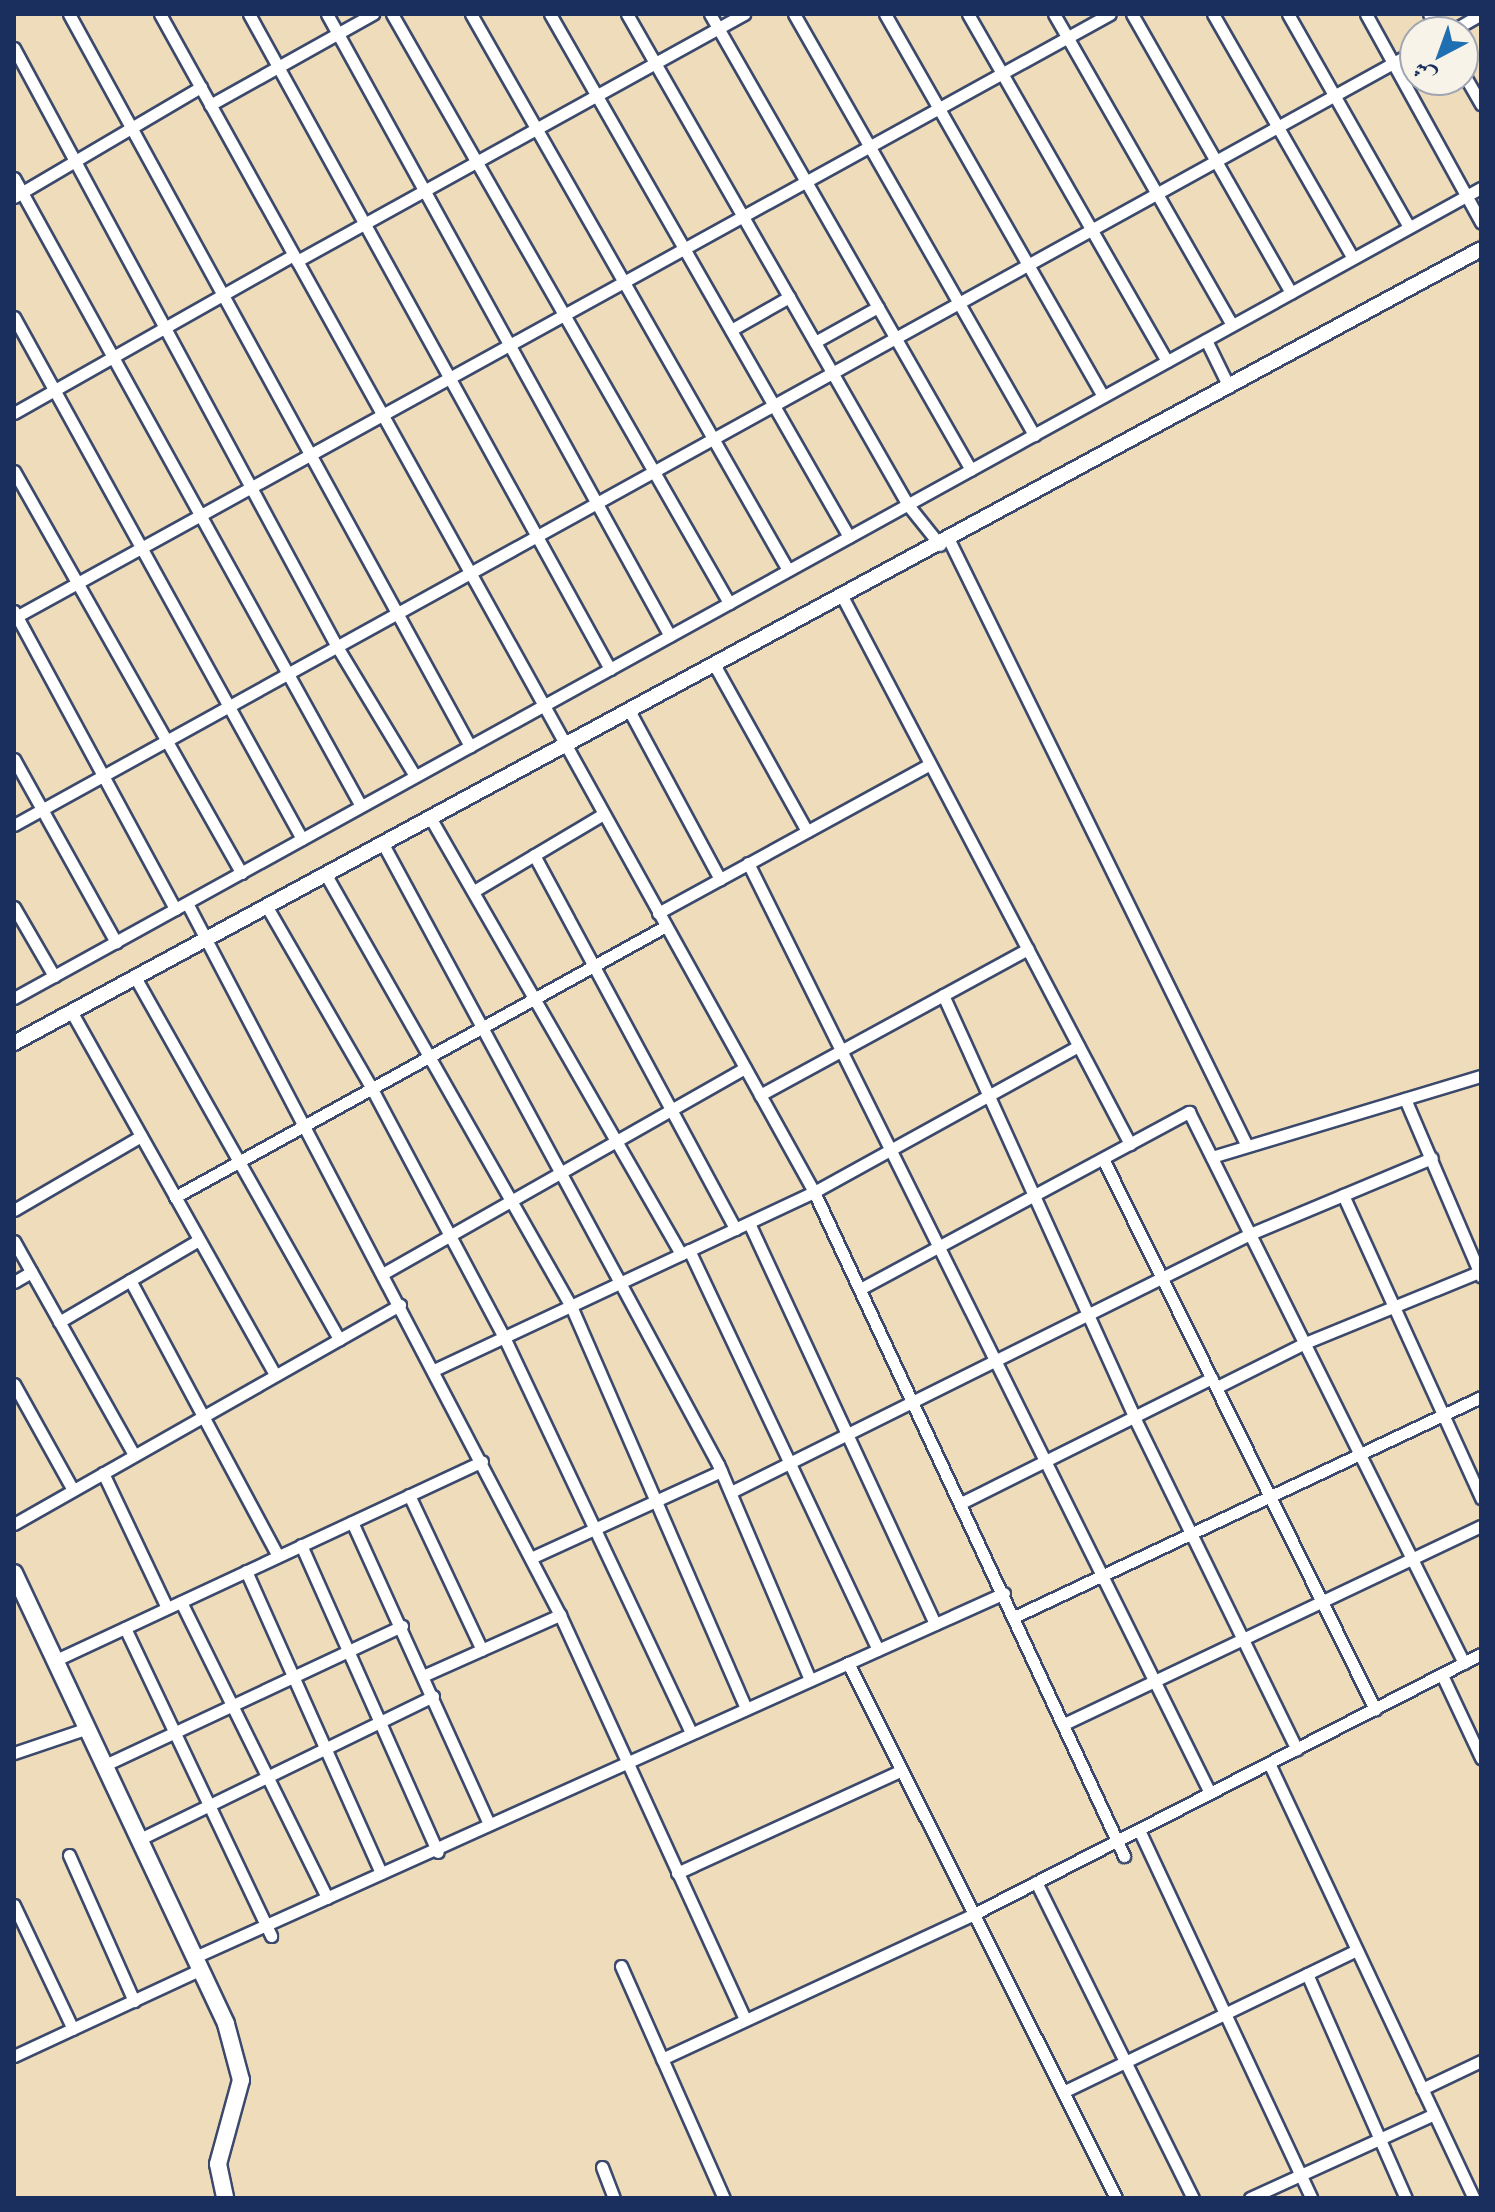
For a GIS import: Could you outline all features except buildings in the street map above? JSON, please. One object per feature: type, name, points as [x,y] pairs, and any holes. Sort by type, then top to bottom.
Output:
[{"type":"main road","points":[[14,1574],[226,2024],[241,2080],[218,2164],[225,2198]]},
{"type":"street","points":[[69,14],[470,746]]},
{"type":"street","points":[[160,14],[814,1192],[1004,1593],[1124,1856]]},
{"type":"street","points":[[249,14],[610,669]]},
{"type":"street","points":[[327,14],[670,636]]},
{"type":"street","points":[[210,105],[373,14]]},
{"type":"street","points":[[392,14],[729,603]]},
{"type":"street","points":[[471,14],[788,570]]},
{"type":"street","points":[[550,14],[849,537]]},
{"type":"street","points":[[627,14],[908,505],[944,543],[1247,1146]]},
{"type":"street","points":[[710,14],[971,470]]},
{"type":"street","points":[[14,413],[223,294],[365,224],[744,14]]},
{"type":"street","points":[[794,14],[1034,435]]},
{"type":"street","points":[[885,14],[1103,396]]},
{"type":"street","points":[[968,14],[1167,361]]},
{"type":"street","points":[[1054,14],[1232,325]]},
{"type":"street","points":[[745,2020],[560,1615],[482,1461],[207,939],[181,906],[103,775],[15,616],[1110,14]]},
{"type":"street","points":[[1132,14],[1291,293]]},
{"type":"street","points":[[1213,14],[1353,258]]},
{"type":"street","points":[[1288,14],[1409,227]]},
{"type":"street","points":[[1366,14],[1481,222]]},
{"type":"street","points":[[14,48],[336,645],[415,776]]},
{"type":"street","points":[[14,825],[469,570],[537,537],[1399,60]]},
{"type":"street","points":[[18,194],[201,87]]},
{"type":"street","points":[[14,178],[18,194],[113,357],[361,806]]},
{"type":"street","points":[[14,998],[1481,188]]},
{"type":"street","points":[[14,1043],[843,598],[1481,249]]},
{"type":"street","points":[[731,330],[789,297]]},
{"type":"street","points":[[815,342],[878,307]]},
{"type":"street","points":[[14,317],[302,839]]},
{"type":"street","points":[[1206,340],[1229,387]]},
{"type":"street","points":[[14,471],[241,873]]},
{"type":"street","points":[[843,598],[1130,1144]]},
{"type":"street","points":[[715,666],[807,831]]},
{"type":"street","points":[[630,712],[720,879]]},
{"type":"street","points":[[14,759],[116,942]]},
{"type":"street","points":[[658,913],[930,764]]},
{"type":"street","points":[[474,891],[603,814]]},
{"type":"street","points":[[431,819],[617,1141],[685,1252],[790,1463],[878,1650]]},
{"type":"street","points":[[383,844],[480,1030],[621,1282],[721,1471],[810,1680]]},
{"type":"street","points":[[534,855],[735,1229]]},
{"type":"street","points":[[748,863],[1210,1793]]},
{"type":"street","points":[[326,875],[427,1058],[571,1306],[746,1709]]},
{"type":"street","points":[[14,907],[54,976]]},
{"type":"street","points":[[267,907],[372,1089],[504,1337],[691,1733]]},
{"type":"street","points":[[175,1197],[666,926]]},
{"type":"street","points":[[760,1095],[1028,949]]},
{"type":"street","points":[[135,977],[339,1339]]},
{"type":"street","points":[[943,995],[1134,1417],[1297,1749]]},
{"type":"street","points":[[71,1011],[275,1375]]},
{"type":"street","points":[[434,1370],[814,1192],[1078,1046]]},
{"type":"street","points":[[384,1273],[745,1068]]},
{"type":"street","points":[[1212,1157],[1481,1076]]},
{"type":"street","points":[[961,1503],[1134,1417],[1305,1343],[1480,1273],[1405,1099]]},
{"type":"street","points":[[860,1289],[1189,1112],[1464,1663]]},
{"type":"street","points":[[14,1210],[141,1136]]},
{"type":"street","points":[[731,1492],[1250,1234],[1432,1158]]},
{"type":"street","points":[[1103,1159],[1375,1709]]},
{"type":"street","points":[[1343,1195],[1481,1498]]},
{"type":"street","points":[[749,1223],[935,1624]]},
{"type":"street","points":[[59,1322],[199,1240]]},
{"type":"street","points":[[14,1241],[134,1455]]},
{"type":"street","points":[[14,1282],[31,1272]]},
{"type":"street","points":[[130,1280],[278,1556]]},
{"type":"street","points":[[14,1524],[400,1305]]},
{"type":"street","points":[[14,1384],[73,1490]]},
{"type":"street","points":[[1014,1617],[1358,1452],[1481,1397]]},
{"type":"street","points":[[56,1660],[482,1461]]},
{"type":"street","points":[[531,1558],[721,1471]]},
{"type":"street","points":[[103,1473],[167,1608]]},
{"type":"street","points":[[409,1495],[482,1650]]},
{"type":"street","points":[[352,1522],[425,1675],[489,1824]]},
{"type":"street","points":[[1064,1724],[1481,1526]]},
{"type":"street","points":[[301,1545],[384,1721],[438,1850]]},
{"type":"street","points":[[246,1571],[381,1873]]},
{"type":"street","points":[[14,2056],[134,2001],[198,1963],[327,1898],[1004,1593]]},
{"type":"street","points":[[181,1602],[270,1776],[327,1898]]},
{"type":"street","points":[[425,1675],[560,1615]]},
{"type":"street","points":[[105,1765],[402,1626]]},
{"type":"street","points":[[125,1628],[268,1930]]},
{"type":"street","points":[[662,2059],[974,1914],[1481,1654]]},
{"type":"street","points":[[848,1663],[1116,2198]]},
{"type":"street","points":[[1442,1675],[1481,1758]]},
{"type":"street","points":[[140,1839],[433,1696]]},
{"type":"street","points":[[14,1753],[88,1728]]},
{"type":"street","points":[[1269,1763],[1474,2198]]},
{"type":"street","points":[[677,1873],[902,1770]]},
{"type":"street","points":[[1139,1830],[1311,2198]]},
{"type":"street","points":[[69,1855],[134,2001]]},
{"type":"street","points":[[1036,1882],[1193,2198]]},
{"type":"street","points":[[14,1905],[73,2029]]},
{"type":"street","points":[[1063,2092],[1357,1950]]},
{"type":"street","points":[[621,1966],[724,2198]]},
{"type":"street","points":[[1307,1974],[1406,2198]]},
{"type":"street","points":[[1422,2089],[1481,2061]]},
{"type":"street","points":[[1250,2198],[1434,2114]]},
{"type":"street","points":[[602,2167],[614,2198]]}]
